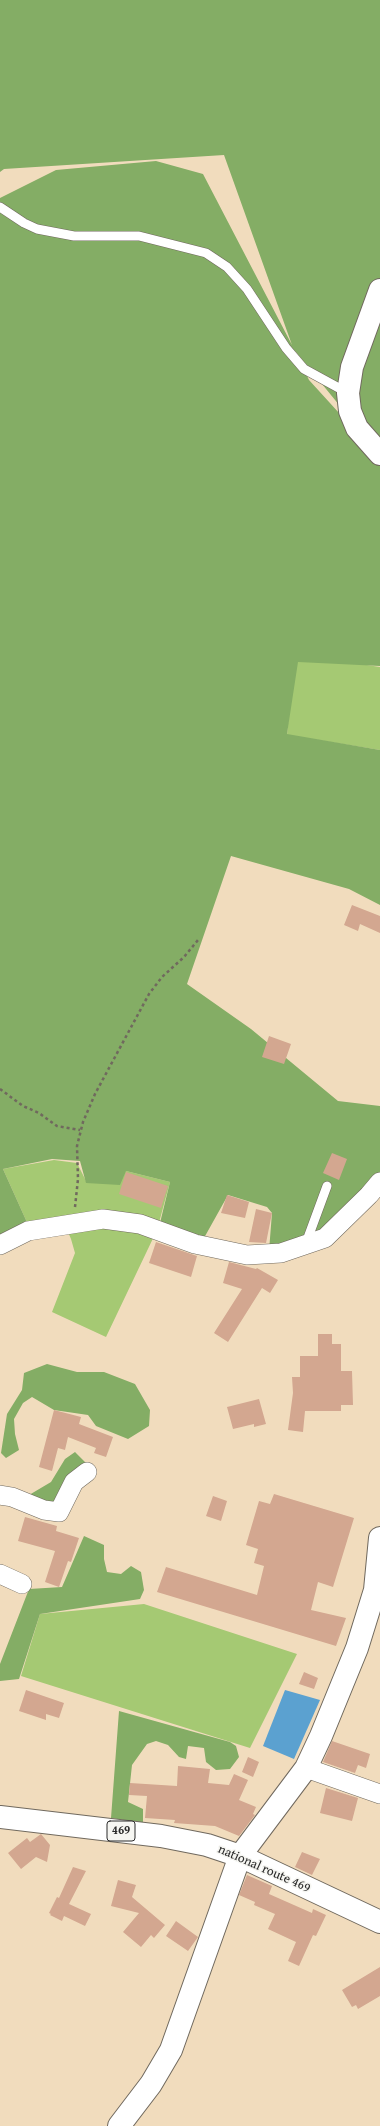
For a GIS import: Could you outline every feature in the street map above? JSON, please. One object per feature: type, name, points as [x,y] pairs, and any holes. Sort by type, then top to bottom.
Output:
[{"type":"main road","points":[[380,290],[352,367],[348,393],[350,411],[357,428],[380,454]]},
{"type":"main road","points":[[119,2126],[151,2084],[171,2050],[240,1856],[306,1768],[357,1648],[375,1590],[380,1538]]},
{"type":"main road","name":"national route 469","points":[[0,1817],[161,1836],[207,1844],[240,1856],[380,1922]]},
{"type":"street","points":[[0,1245],[28,1231],[103,1219],[140,1224],[195,1244],[247,1255],[281,1253],[325,1238],[369,1195],[380,1182]]},
{"type":"street","points":[[0,1495],[12,1497],[44,1510],[59,1512],[74,1482],[88,1472]]},
{"type":"street","points":[[0,1574],[22,1584]]},
{"type":"street","points":[[306,1768],[380,1794]]},
{"type":"lane","points":[[0,207],[37,229],[74,236],[139,236],[206,253],[227,267],[247,289],[286,348],[304,369],[348,393]]},
{"type":"lane","points":[[306,1245],[327,1186]]},
{"type":"path","points":[[75,1224],[78,1179],[77,1146],[80,1130],[95,1094],[149,994],[162,977],[184,957],[198,940]]},
{"type":"path","points":[[0,1089],[23,1106],[39,1113],[57,1126],[80,1130]]},
{"type":"green space","points":[[0,0],[380,0],[380,455],[295,351],[309,380],[380,458],[380,666],[298,662],[287,734],[380,750],[380,905],[349,889],[231,856],[187,984],[251,1029],[338,1101],[380,1106],[380,1183],[325,1238],[269,1251],[272,1213],[267,1207],[228,1195],[204,1238],[160,1223],[170,1182],[126,1171],[120,1185],[86,1183],[80,1161],[52,1159],[3,1169],[30,1229],[0,1244],[0,198],[56,170],[156,161],[203,174],[292,345],[224,155],[4,169],[0,172]]},
{"type":"green space","points":[[294,654],[380,667],[380,750],[287,735]]},
{"type":"green space","points":[[54,1160],[77,1163],[87,1183],[126,1171],[170,1182],[157,1230],[106,1337],[52,1312],[75,1253],[71,1239],[65,1225],[30,1229],[3,1169]]},
{"type":"green space","points":[[47,1364],[77,1372],[104,1372],[135,1384],[150,1410],[149,1426],[128,1439],[96,1426],[88,1415],[54,1410],[32,1397],[23,1403],[14,1419],[15,1434],[19,1450],[6,1458],[1,1453],[7,1414],[22,1390],[24,1373]]},
{"type":"green space","points":[[75,1452],[88,1465],[56,1507],[24,1498],[51,1482],[65,1459]]},
{"type":"green space","points":[[84,1536],[104,1545],[104,1559],[107,1572],[121,1574],[131,1566],[141,1572],[144,1590],[140,1599],[40,1614],[19,1679],[0,1681],[0,1664],[29,1589],[62,1587]]},
{"type":"green space","points":[[144,1604],[297,1654],[250,1748],[21,1676],[40,1614]]},
{"type":"green space","points":[[119,1711],[230,1742],[236,1746],[239,1757],[230,1769],[216,1770],[206,1762],[204,1748],[188,1746],[186,1759],[179,1757],[168,1745],[156,1741],[147,1744],[132,1765],[128,1802],[143,1809],[143,1823],[111,1818]]},
{"type":"water","points":[[285,1690],[320,1700],[294,1759],[263,1746]]},
{"type":"building","points":[[352,905],[380,916],[380,933],[360,924],[358,931],[344,925]]},
{"type":"building","points":[[269,1036],[291,1044],[284,1064],[262,1057]]},
{"type":"building","points":[[332,1153],[347,1159],[339,1180],[323,1173]]},
{"type":"building","points":[[126,1172],[168,1186],[161,1208],[119,1194]]},
{"type":"building","points":[[227,1195],[249,1202],[245,1218],[221,1213]]},
{"type":"building","points":[[256,1209],[272,1213],[266,1243],[249,1242]]},
{"type":"building","points":[[156,1242],[197,1256],[191,1277],[149,1263]]},
{"type":"building","points":[[229,1262],[257,1268],[278,1280],[270,1293],[262,1288],[228,1342],[214,1333],[242,1289],[223,1283]]},
{"type":"building","points":[[318,1334],[332,1334],[332,1344],[341,1344],[341,1371],[352,1371],[353,1405],[341,1405],[341,1411],[305,1411],[303,1432],[288,1430],[293,1393],[292,1377],[300,1377],[300,1356],[318,1356]]},
{"type":"building","points":[[259,1399],[266,1424],[254,1427],[254,1424],[233,1429],[227,1407]]},
{"type":"building","points":[[54,1410],[81,1417],[79,1424],[113,1437],[106,1457],[94,1453],[96,1448],[68,1437],[65,1450],[58,1448],[52,1471],[39,1467]]},
{"type":"building","points":[[274,1494],[354,1518],[333,1587],[318,1582],[311,1610],[346,1618],[336,1646],[157,1592],[166,1567],[257,1595],[264,1566],[254,1563],[258,1549],[246,1545],[259,1501],[270,1504]]},
{"type":"building","points":[[213,1496],[227,1501],[221,1521],[206,1516]]},
{"type":"building","points":[[25,1517],[57,1526],[56,1531],[79,1538],[71,1562],[68,1561],[59,1587],[45,1582],[55,1551],[18,1541]]},
{"type":"building","points":[[304,1672],[318,1678],[314,1689],[299,1684]]},
{"type":"building","points":[[26,1690],[64,1703],[59,1718],[46,1714],[46,1720],[19,1711]]},
{"type":"building","points":[[332,1741],[370,1754],[366,1768],[358,1765],[355,1773],[323,1762]]},
{"type":"building","points":[[248,1757],[259,1762],[253,1777],[242,1772]]},
{"type":"building","points":[[178,1766],[210,1769],[208,1783],[229,1785],[234,1774],[248,1780],[239,1800],[256,1807],[253,1814],[255,1815],[239,1836],[215,1826],[174,1823],[175,1820],[145,1818],[147,1796],[129,1795],[130,1783],[177,1786]]},
{"type":"building","points":[[326,1788],[358,1798],[352,1821],[320,1813]]},
{"type":"building","points":[[41,1834],[50,1845],[47,1862],[36,1857],[21,1869],[8,1853],[27,1838],[30,1842]]},
{"type":"building","points":[[302,1852],[320,1859],[312,1875],[295,1867]]},
{"type":"building","points":[[73,1867],[86,1871],[69,1904],[91,1914],[85,1926],[64,1916],[62,1921],[49,1913],[57,1897],[59,1898]]},
{"type":"building","points":[[247,1875],[272,1886],[269,1894],[312,1913],[313,1909],[326,1915],[316,1936],[313,1935],[299,1966],[288,1961],[296,1942],[268,1929],[275,1914],[254,1905],[255,1902],[239,1895]]},
{"type":"building","points":[[118,1880],[136,1885],[132,1897],[165,1925],[154,1938],[151,1935],[141,1947],[123,1932],[139,1913],[111,1906]]},
{"type":"building","points":[[176,1921],[198,1937],[188,1951],[166,1936]]},
{"type":"building","points":[[380,1967],[380,1996],[358,2009],[356,2005],[352,2007],[342,1990]]}]
